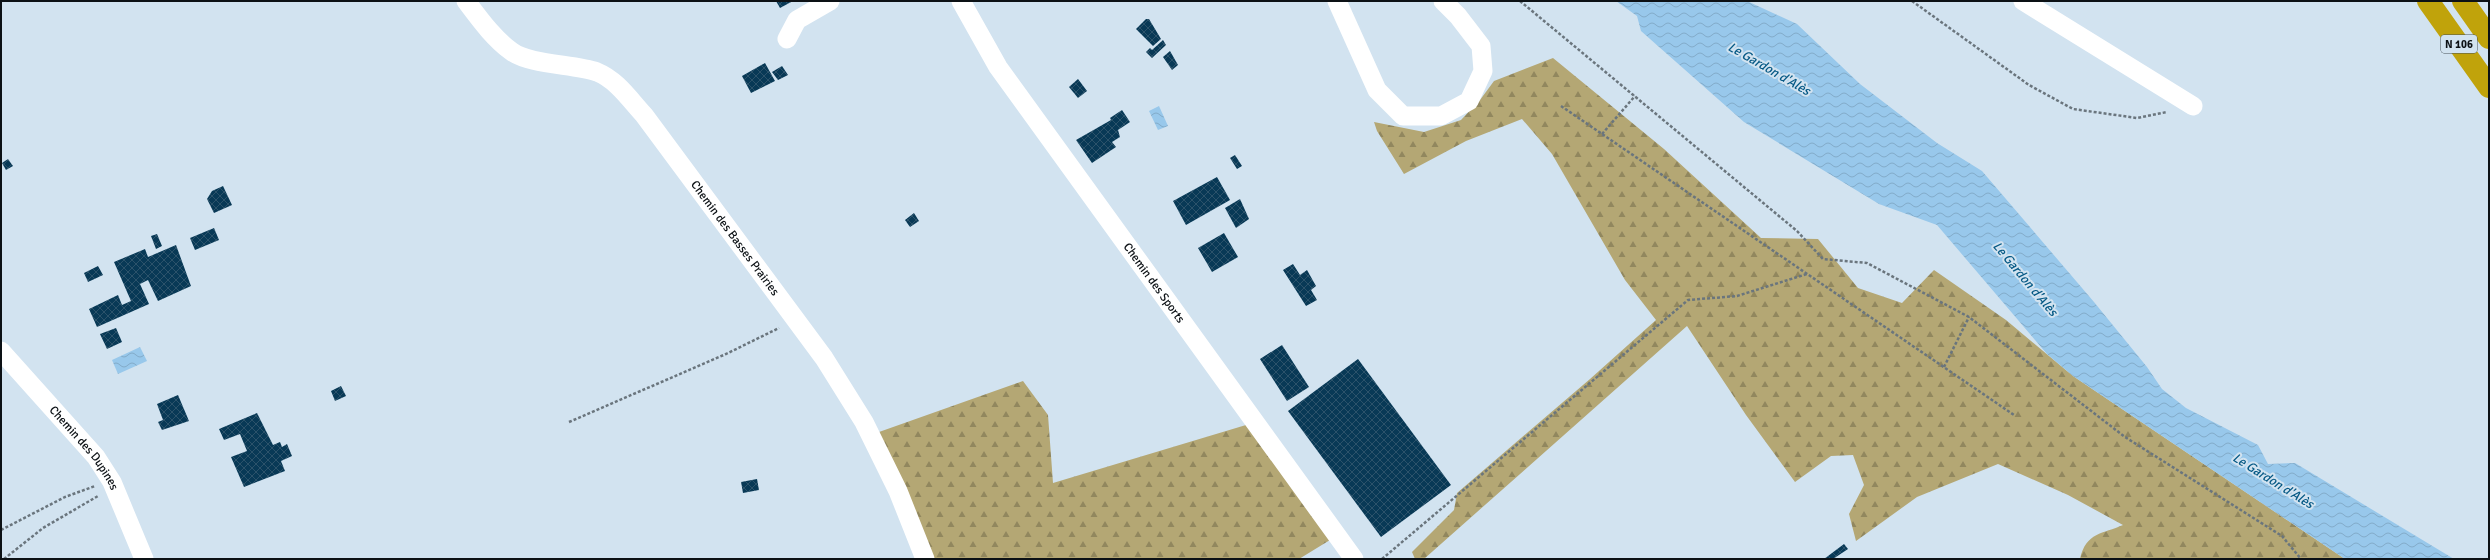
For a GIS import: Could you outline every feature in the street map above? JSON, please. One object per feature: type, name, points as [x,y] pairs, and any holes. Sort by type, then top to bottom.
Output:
[{"type":"highway","name":"N 106","points":[[2428,1],[2489,87]]},
{"type":"highway","name":"N 106","points":[[2463,1],[2489,38]]},
{"type":"street","name":"Chemin des Basses Prairies","points":[[466,1],[484,25],[512,52],[541,61],[597,72],[616,84],[644,115],[824,358],[864,422],[898,491],[925,559]]},
{"type":"street","points":[[787,39],[797,20],[830,1]]},
{"type":"street","name":"Chemin des Sports","points":[[961,1],[998,67],[1354,559]]},
{"type":"street","points":[[1337,1],[1377,90],[1403,116],[1441,116],[1469,101],[1483,71],[1481,46],[1458,16],[1443,1]]},
{"type":"street","points":[[2023,1],[2193,106]]},
{"type":"street","name":"Chemin des Dupines","points":[[1,351],[96,457],[112,483],[144,559]]},
{"type":"path","points":[[1520,1],[1797,230],[1823,259],[1867,263],[1969,317],[2125,437],[2282,536],[2301,559]]},
{"type":"path","points":[[1912,1],[2030,85],[2073,109],[2137,118],[2193,106]]},
{"type":"path","points":[[1602,134],[1635,96]]},
{"type":"path","points":[[1561,106],[2014,415]]},
{"type":"path","points":[[1382,559],[1688,300],[1737,296],[1808,274]]},
{"type":"path","points":[[1944,367],[1969,317]]},
{"type":"path","points":[[569,422],[726,354],[796,320]]},
{"type":"path","points":[[1,530],[59,500],[112,483]]},
{"type":"path","points":[[4,559],[44,528],[112,483]]},
{"type":"green space","points":[[1553,58],[1664,149],[1761,238],[1818,239],[1858,288],[1902,303],[1934,270],[2006,320],[2073,376],[2345,559],[2080,559],[2086,544],[2096,535],[2123,525],[2068,495],[1998,464],[1917,497],[1856,541],[1849,514],[1864,485],[1853,455],[1831,456],[1795,482],[1746,415],[1687,326],[1424,559],[1415,559],[1412,552],[1454,510],[1457,493],[1590,379],[1656,320],[1625,280],[1552,154],[1522,119],[1466,141],[1404,174],[1377,131],[1374,122],[1424,132],[1461,120],[1480,100],[1494,81]]},
{"type":"green space","points":[[1023,381],[1048,415],[1053,483],[1246,425],[1330,540],[1299,559],[930,559],[879,432]]},
{"type":"water","name":"Le Gardon d'Alès","points":[[1616,1],[1747,1],[1797,24],[1860,84],[1937,143],[1982,171],[2094,302],[2147,367],[2162,389],[2186,408],[2258,445],[2268,464],[2295,463],[2454,559],[2345,559],[2073,376],[2047,354],[1937,225],[1879,204],[1744,122],[1641,31],[1637,16]]},
{"type":"water","points":[[1159,106],[1168,126],[1158,130],[1149,111]]},
{"type":"water","points":[[140,347],[147,361],[118,374],[112,360]]},
{"type":"building","points":[[776,1],[793,1],[780,8]]},
{"type":"building","points":[[1146,19],[1149,19],[1161,39],[1153,46],[1136,29]]},
{"type":"building","points":[[1163,40],[1166,45],[1152,58],[1146,52],[1150,48],[1152,50]]},
{"type":"building","points":[[1170,51],[1178,65],[1172,70],[1163,57]]},
{"type":"building","points":[[765,63],[775,81],[751,93],[742,76]]},
{"type":"building","points":[[782,66],[788,75],[778,80],[772,72]]},
{"type":"building","points":[[1078,79],[1087,91],[1078,98],[1069,87]]},
{"type":"building","points":[[1122,110],[1130,122],[1118,130],[1120,137],[1112,142],[1116,147],[1092,163],[1076,140],[1111,120],[1110,118]]},
{"type":"building","points":[[1235,155],[1242,166],[1237,169],[1230,158]]},
{"type":"building","points":[[8,159],[13,166],[6,170],[2,163]]},
{"type":"building","points":[[1217,177],[1230,200],[1186,225],[1173,201]]},
{"type":"building","points":[[223,186],[232,205],[214,213],[207,199],[212,191]]},
{"type":"building","points":[[1240,199],[1249,219],[1236,228],[1225,208]]},
{"type":"building","points":[[914,213],[919,221],[910,227],[905,220]]},
{"type":"building","points":[[214,228],[219,240],[195,250],[190,238]]},
{"type":"building","points":[[1224,233],[1238,257],[1212,272],[1198,248]]},
{"type":"building","points":[[157,234],[162,246],[156,249],[151,236]]},
{"type":"building","points":[[176,245],[191,286],[158,301],[148,280],[140,284],[149,304],[97,327],[89,309],[118,295],[122,305],[131,301],[114,262],[145,249],[148,257]]},
{"type":"building","points":[[1293,264],[1300,275],[1307,270],[1316,286],[1311,290],[1317,300],[1306,306],[1283,270]]},
{"type":"building","points":[[98,266],[103,275],[88,282],[84,273]]},
{"type":"building","points":[[116,328],[122,342],[107,349],[100,334]]},
{"type":"building","points":[[1282,345],[1309,387],[1287,401],[1260,359]]},
{"type":"building","points":[[1358,359],[1451,485],[1381,537],[1288,411]]},
{"type":"building","points":[[341,386],[346,396],[335,401],[331,391]]},
{"type":"building","points":[[178,395],[189,421],[162,430],[158,422],[163,420],[157,404]]},
{"type":"building","points":[[257,413],[273,445],[280,442],[282,447],[287,444],[292,456],[281,461],[285,471],[244,487],[231,457],[247,451],[240,434],[224,440],[219,429]]},
{"type":"building","points":[[757,479],[759,490],[743,493],[741,482]]},
{"type":"building","points":[[1844,544],[1848,549],[1833,559],[1824,559]]}]
